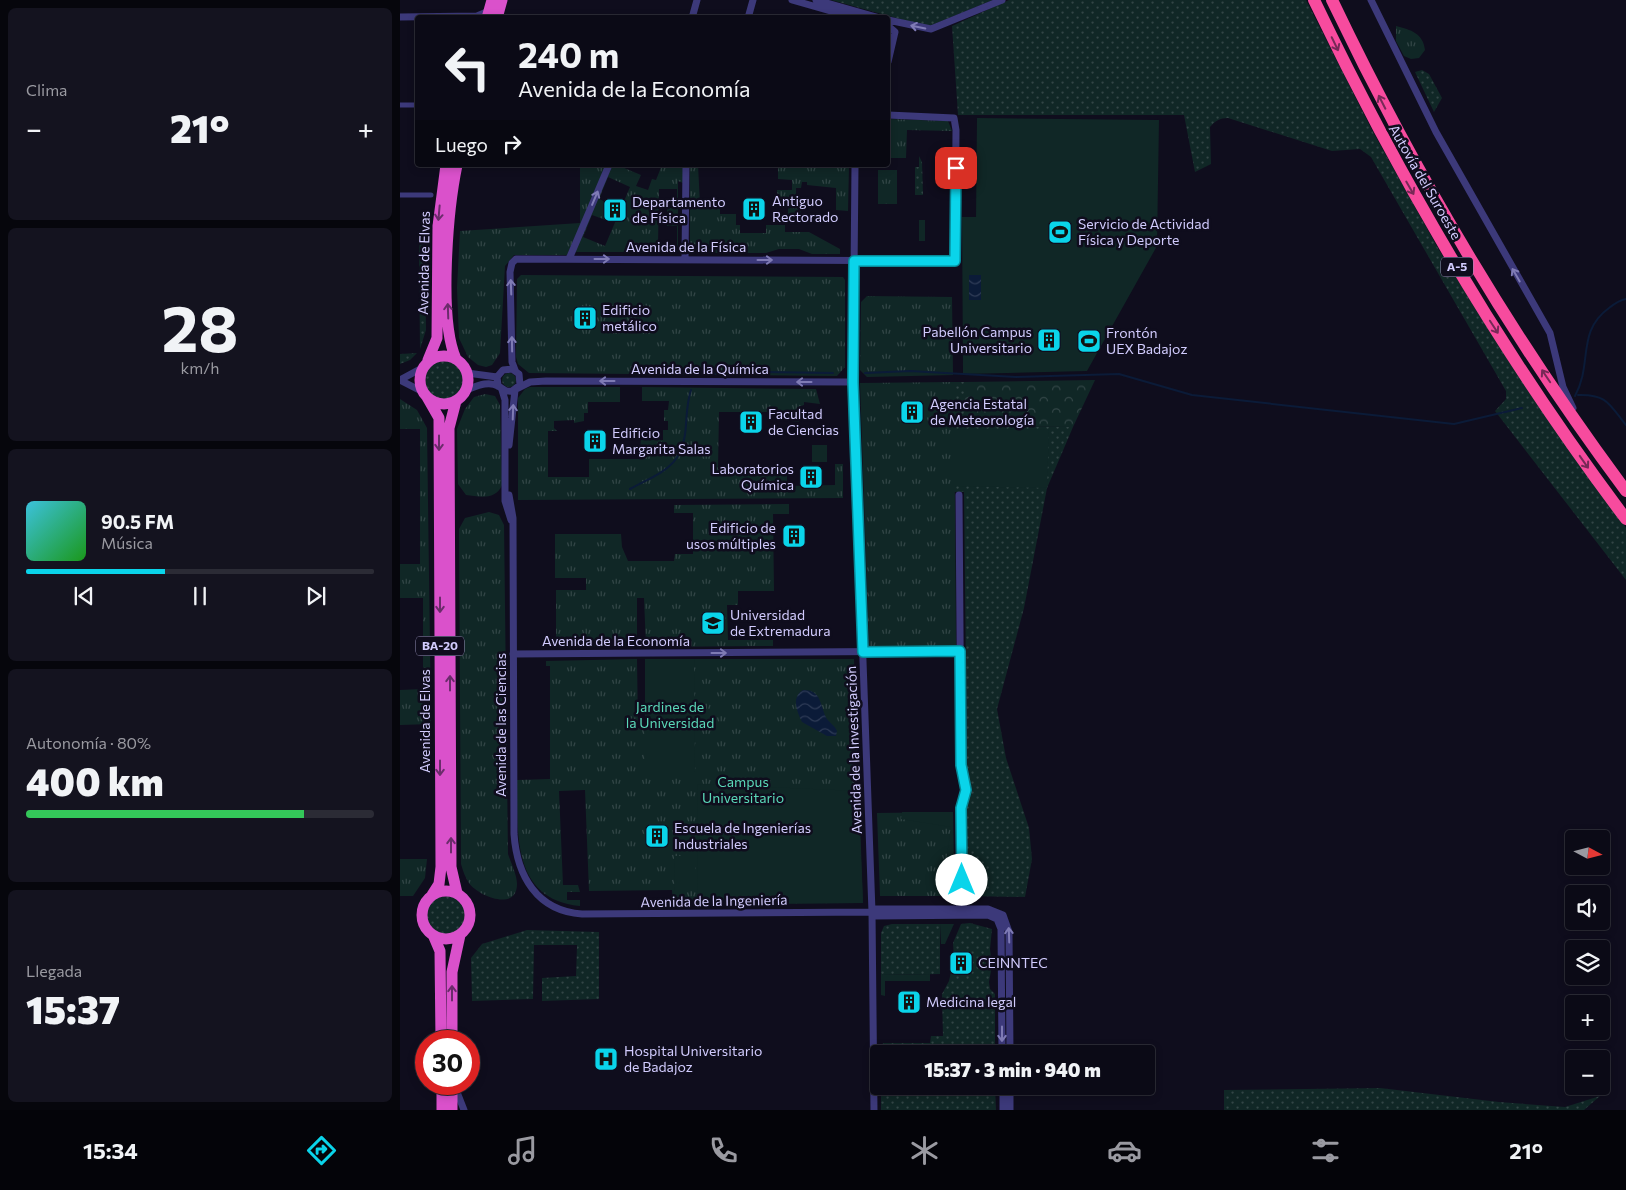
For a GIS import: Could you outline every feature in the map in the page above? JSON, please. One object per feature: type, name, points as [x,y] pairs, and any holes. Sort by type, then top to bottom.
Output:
[{"type":"highway","points":[[488,12],[502,0]]},
{"type":"highway","name":"Autovía del Suroeste","points":[[1314,0],[1376,127],[1479,304],[1568,439],[1626,519]]},
{"type":"highway","name":"Autovía del Suroeste","points":[[1332,0],[1392,121],[1450,224],[1524,343],[1626,491]]},
{"type":"highway","name":"Avenida de Elvas","points":[[425,364],[437,338],[437,235],[446,167]]},
{"type":"highway","name":"Avenida de Elvas","points":[[456,358],[450,346],[447,312],[448,228],[457,167]]},
{"type":"highway","points":[[425,364],[442,355],[456,358],[467,373],[466,390]]},
{"type":"highway","name":"BA-20","points":[[425,364],[419,380],[425,395]]},
{"type":"highway","name":"BA-20","points":[[456,401],[466,390]]},
{"type":"highway","points":[[425,395],[441,404],[456,401]]},
{"type":"highway","name":"Avenida de Elvas","points":[[425,395],[439,418],[441,867],[438,884],[432,895]]},
{"type":"highway","name":"Avenida de Elvas","points":[[456,401],[449,428],[449,541],[451,867],[458,893]]},
{"type":"highway","points":[[432,895],[445,890],[458,893]]},
{"type":"highway","name":"BA-20","points":[[452,1030],[452,972],[460,935],[468,926],[471,913],[466,901],[458,893]]},
{"type":"highway","name":"BA-20","points":[[432,895],[423,905],[422,915],[424,925],[434,937],[440,951],[441,1030]]},
{"type":"highway","points":[[434,937],[448,940],[460,935]]},
{"type":"highway","points":[[442,1095],[442,1110]]},
{"type":"highway","points":[[452,1110],[453,1095]]},
{"type":"street","points":[[693,15],[697,0]]},
{"type":"street","points":[[749,15],[753,0]]},
{"type":"street","points":[[792,0],[844,15]]},
{"type":"street","points":[[816,0],[869,15]]},
{"type":"street","points":[[890,20],[926,29],[948,24],[1002,0]]},
{"type":"street","points":[[1372,0],[1431,121],[1550,333],[1563,387],[1584,431]]},
{"type":"street","points":[[435,15],[488,12]]},
{"type":"street","points":[[400,17],[415,16]]},
{"type":"street","points":[[890,27],[893,28],[895,33],[890,54]]},
{"type":"street","points":[[400,105],[415,105]]},
{"type":"street","name":"Avenida de la Física","points":[[517,372],[512,362],[510,268],[513,261],[519,258],[955,261],[954,118],[890,115]]},
{"type":"street","points":[[569,259],[607,167]]},
{"type":"street","points":[[686,167],[686,260]]},
{"type":"street","name":"Avenida de la Investigación","points":[[855,167],[853,382],[872,912],[874,1110]]},
{"type":"street","points":[[400,195],[431,195]]},
{"type":"street","points":[[425,364],[400,380],[425,395]]},
{"type":"street","points":[[497,377],[506,368],[517,372],[520,382],[516,389],[509,446],[509,495],[504,508]]},
{"type":"street","name":"Avenida de la Química","points":[[517,372],[546,381]]},
{"type":"street","points":[[467,373],[497,377]]},
{"type":"street","points":[[497,377],[500,388]]},
{"type":"street","name":"Avenida de la Química","points":[[516,389],[530,382],[546,381],[853,382]]},
{"type":"street","points":[[466,390],[482,384],[510,392],[516,389]]},
{"type":"street","name":"Avenida de las Ciencias","points":[[500,388],[505,400],[504,508],[512,526]]},
{"type":"street","name":"Avenida de las Ciencias","points":[[509,495],[512,506],[516,849],[519,864],[528,883],[539,896],[556,909]]},
{"type":"street","points":[[958,495],[961,765],[966,790],[961,808],[962,909]]},
{"type":"street","name":"Avenida de la Economía","points":[[513,654],[960,651]]},
{"type":"street","name":"Avenida de la Ingeniería","points":[[556,909],[582,914],[872,912]]},
{"type":"street","points":[[872,912],[994,909],[1002,915],[1008,924],[1010,1045]]},
{"type":"street","points":[[872,912],[988,915],[997,919],[1001,932],[1002,1045]]},
{"type":"street","points":[[458,1095],[464,1110]]},
{"type":"street","points":[[1002,1095],[1003,1110]]},
{"type":"street","points":[[1010,1095],[1010,1110]]},
{"type":"green space","points":[[831,0],[993,0],[932,25],[925,26]]},
{"type":"green space","points":[[1009,0],[1306,0],[1373,132],[1439,250],[1510,363],[1626,528],[1626,580],[1495,411],[1506,399],[1506,391],[1371,157],[1360,149],[1332,151],[1225,118],[1218,120],[1210,127],[1211,164],[1195,172],[1184,115],[958,115],[952,26]]},
{"type":"green space","points":[[1396,26],[1415,33],[1422,40],[1425,50],[1419,58],[1411,59],[1404,56],[1396,41]]},
{"type":"green space","points":[[1422,70],[1429,74],[1442,98],[1434,112],[1415,72]]},
{"type":"green space","name":"Servicio de Actividad Física y Deporte","points":[[977,118],[1159,120],[1157,246],[1087,371],[963,374],[962,217],[976,217]]},
{"type":"green space","points":[[890,119],[948,121],[952,131],[907,130],[906,158],[890,158]]},
{"type":"green space","points":[[919,156],[922,162],[923,195],[915,195],[915,167],[919,167]]},
{"type":"green space","points":[[580,167],[606,167],[567,255],[514,255],[505,266],[500,353],[492,365],[486,367],[478,365],[468,357],[459,338],[457,288],[460,231],[580,223]]},
{"type":"green space","points":[[611,167],[622,167],[641,175],[636,186],[648,190],[652,179],[656,180],[661,167],[683,167],[683,183],[678,181],[678,246],[683,246],[683,252],[575,252]],"holes":[[[608,177],[630,187],[605,246],[583,237],[592,215],[606,220],[612,205],[599,199]],[[659,189],[677,189],[677,208],[667,208],[667,226],[677,226],[677,245],[658,245]]]},
{"type":"green space","points":[[690,167],[698,167],[700,204],[720,204],[720,214],[736,214],[736,225],[740,225],[740,233],[766,233],[766,225],[785,225],[785,232],[809,232],[840,249],[840,254],[812,254],[799,249],[779,249],[766,253],[690,253]]},
{"type":"green space","points":[[778,167],[849,167],[848,211],[836,210],[836,188],[807,185],[807,182],[802,182],[801,188],[796,188],[796,203],[801,204],[801,214],[788,214],[788,203],[777,203],[777,190],[792,190],[792,180],[778,179]]},
{"type":"green space","points":[[878,170],[897,170],[897,204],[878,204]]},
{"type":"green space","points":[[422,210],[428,210],[425,257],[426,330],[420,349],[419,251]]},
{"type":"green space","points":[[919,220],[925,220],[925,241],[919,241]]},
{"type":"green space","points":[[521,275],[843,277],[845,280],[845,367],[837,376],[529,373],[518,364],[516,357],[517,279]]},
{"type":"green space","points":[[867,296],[952,297],[953,375],[867,377],[860,370],[861,302]]},
{"type":"green space","points":[[417,353],[410,360],[400,364],[400,354]]},
{"type":"green space","points":[[447,360],[454,363],[460,369],[463,380],[462,388],[454,397],[447,400],[439,400],[432,397],[424,388],[423,376],[426,369],[435,361]]},
{"type":"green space","points":[[509,373],[514,375],[516,380],[514,385],[509,387],[504,385],[502,380],[504,375]]},
{"type":"green space","points":[[1095,380],[1073,427],[964,426],[964,382]]},
{"type":"green space","points":[[954,382],[964,382],[964,426],[1073,427],[1047,488],[1024,608],[997,709],[1006,758],[1029,828],[1032,859],[1025,897],[967,896],[967,807],[972,789],[967,771],[964,492],[954,492]]},
{"type":"green space","points":[[954,382],[956,646],[869,648],[860,383]]},
{"type":"green space","points":[[530,387],[620,387],[620,402],[588,402],[588,413],[584,413],[584,421],[574,423],[574,420],[554,421],[554,428],[557,431],[548,431],[548,477],[589,477],[589,459],[640,459],[641,430],[646,430],[646,440],[663,440],[663,430],[668,430],[668,421],[664,421],[664,410],[668,410],[669,401],[642,401],[642,387],[816,389],[820,404],[804,402],[804,405],[798,407],[799,422],[783,420],[783,412],[719,412],[718,469],[782,470],[787,468],[787,486],[835,485],[835,464],[843,464],[843,498],[518,500],[518,398],[525,389]]},
{"type":"green space","points":[[485,394],[495,396],[500,405],[502,485],[496,493],[482,497],[466,495],[458,484],[457,429],[465,409],[474,397]]},
{"type":"green space","points":[[400,399],[417,410],[427,428],[431,724],[400,725],[400,690],[423,689],[423,598],[400,598],[400,564],[420,564],[420,429],[400,429]]},
{"type":"green space","points":[[954,429],[1049,430],[1047,488],[954,486]]},
{"type":"green space","points":[[812,445],[827,445],[827,462],[812,462]]},
{"type":"green space","points":[[789,504],[789,514],[773,514],[774,591],[738,591],[738,605],[727,605],[728,640],[773,640],[773,646],[646,647],[644,598],[637,598],[637,647],[556,646],[556,590],[586,590],[586,578],[555,578],[555,534],[621,534],[622,547],[628,561],[674,561],[675,554],[693,554],[693,513],[674,513],[674,505]]},
{"type":"green space","points":[[489,512],[499,515],[504,525],[508,854],[517,884],[515,893],[511,897],[504,899],[496,899],[480,893],[469,883],[461,864],[459,529],[465,518]]},
{"type":"green space","name":"Campus Universitario","points":[[637,659],[638,728],[645,729],[645,659],[854,659],[863,903],[673,905],[672,890],[589,891],[585,790],[559,791],[563,885],[578,885],[580,892],[567,892],[567,900],[580,900],[580,906],[558,901],[541,891],[530,877],[523,860],[519,841],[517,780],[550,779],[550,666],[546,666],[546,661]]},
{"type":"green space","name":"Jardines de la Universidad","points":[[645,659],[694,659],[695,772],[645,772]]},
{"type":"green space","points":[[698,784],[858,791],[863,903],[697,904]]},
{"type":"green space","points":[[902,812],[953,812],[954,886],[948,885],[947,889],[942,889],[951,827],[901,819]]},
{"type":"green space","points":[[953,812],[954,896],[880,896],[877,813]]},
{"type":"green space","points":[[674,856],[695,856],[695,891],[675,891]]},
{"type":"green space","points":[[400,859],[427,859],[425,878],[413,896],[400,896]]},
{"type":"green space","points":[[450,895],[457,898],[463,904],[466,915],[465,923],[457,932],[450,935],[442,935],[435,932],[427,923],[426,911],[429,904],[438,896]]},
{"type":"green space","points":[[970,923],[992,929],[990,949],[992,965],[989,982],[990,989],[995,994],[995,1045],[883,1045],[883,1043],[930,1043],[931,1036],[943,1036],[942,994],[949,981],[954,958],[953,943],[961,924]]},
{"type":"green space","points":[[892,924],[940,924],[940,974],[881,975],[881,933],[884,926]]},
{"type":"green space","points":[[940,924],[954,924],[945,944],[941,944]]},
{"type":"green space","points":[[527,930],[599,932],[599,999],[542,1001],[542,978],[576,976],[577,945],[534,945],[533,999],[472,1001],[471,958],[482,944]]},
{"type":"green space","points":[[930,974],[930,981],[885,981],[885,996],[881,995],[881,975]]},
{"type":"green space","points":[[1380,1088],[1499,1102],[1565,1107],[1600,1096],[1584,1110],[1224,1110],[1224,1090]]},
{"type":"green space","points":[[881,1095],[995,1095],[996,1110],[881,1110]]},
{"type":"water","points":[[969,275],[981,275],[981,300],[969,300]]},
{"type":"water","points":[[803,690],[814,692],[817,696],[827,719],[837,731],[836,736],[827,736],[802,722],[796,701],[799,693]]},
{"type":"waterway","points":[[1575,396],[1583,372],[1588,338],[1592,327],[1609,308],[1617,302],[1626,299]]},
{"type":"waterway","points":[[865,373],[910,371],[1016,377],[1119,374],[1192,395],[1454,424],[1522,408]]},
{"type":"waterway","points":[[706,374],[749,372]]},
{"type":"waterway","points":[[758,372],[833,373]]},
{"type":"waterway","points":[[630,489],[662,472],[676,459],[684,438],[691,390]]},
{"type":"waterway","points":[[1578,395],[1595,396],[1607,402],[1626,425]]},
{"type":"place","name":"Antiguo Rectorado","points":[[754,209]]},
{"type":"place","name":"Departamento de Física","points":[[615,210]]},
{"type":"place","name":"Servicio de Actividad Física y Deporte","points":[[1060,232]]},
{"type":"place","name":"Edificio metálico","points":[[585,318]]},
{"type":"place","name":"Pabellón Campus Universitario","points":[[1049,340]]},
{"type":"place","name":"Frontón UEX Badajoz","points":[[1089,341]]},
{"type":"place","name":"Agencia Estatal de Meteorología","points":[[912,412]]},
{"type":"place","name":"Facultad de Ciencias","points":[[751,422]]},
{"type":"place","name":"Edificio Margarita Salas","points":[[595,441]]},
{"type":"place","name":"Laboratorios Química","points":[[811,477]]},
{"type":"place","name":"Edificio de usos múltiples","points":[[794,536]]},
{"type":"place","name":"Universidad de Extremadura","points":[[713,623]]},
{"type":"place","name":"Escuela de Ingenierías Industriales","points":[[657,836]]},
{"type":"place","name":"CEINNTEC","points":[[961,963]]},
{"type":"place","name":"Medicina legal","points":[[909,1002]]},
{"type":"place","name":"Hospital Universitario de Badajoz","points":[[606,1059]]},
{"type":"route","points":[[956,168],[955,261],[854,261],[853,382],[863,652],[960,651],[961,765],[962,774],[966,782],[966,793],[961,808],[962,880]]}]
